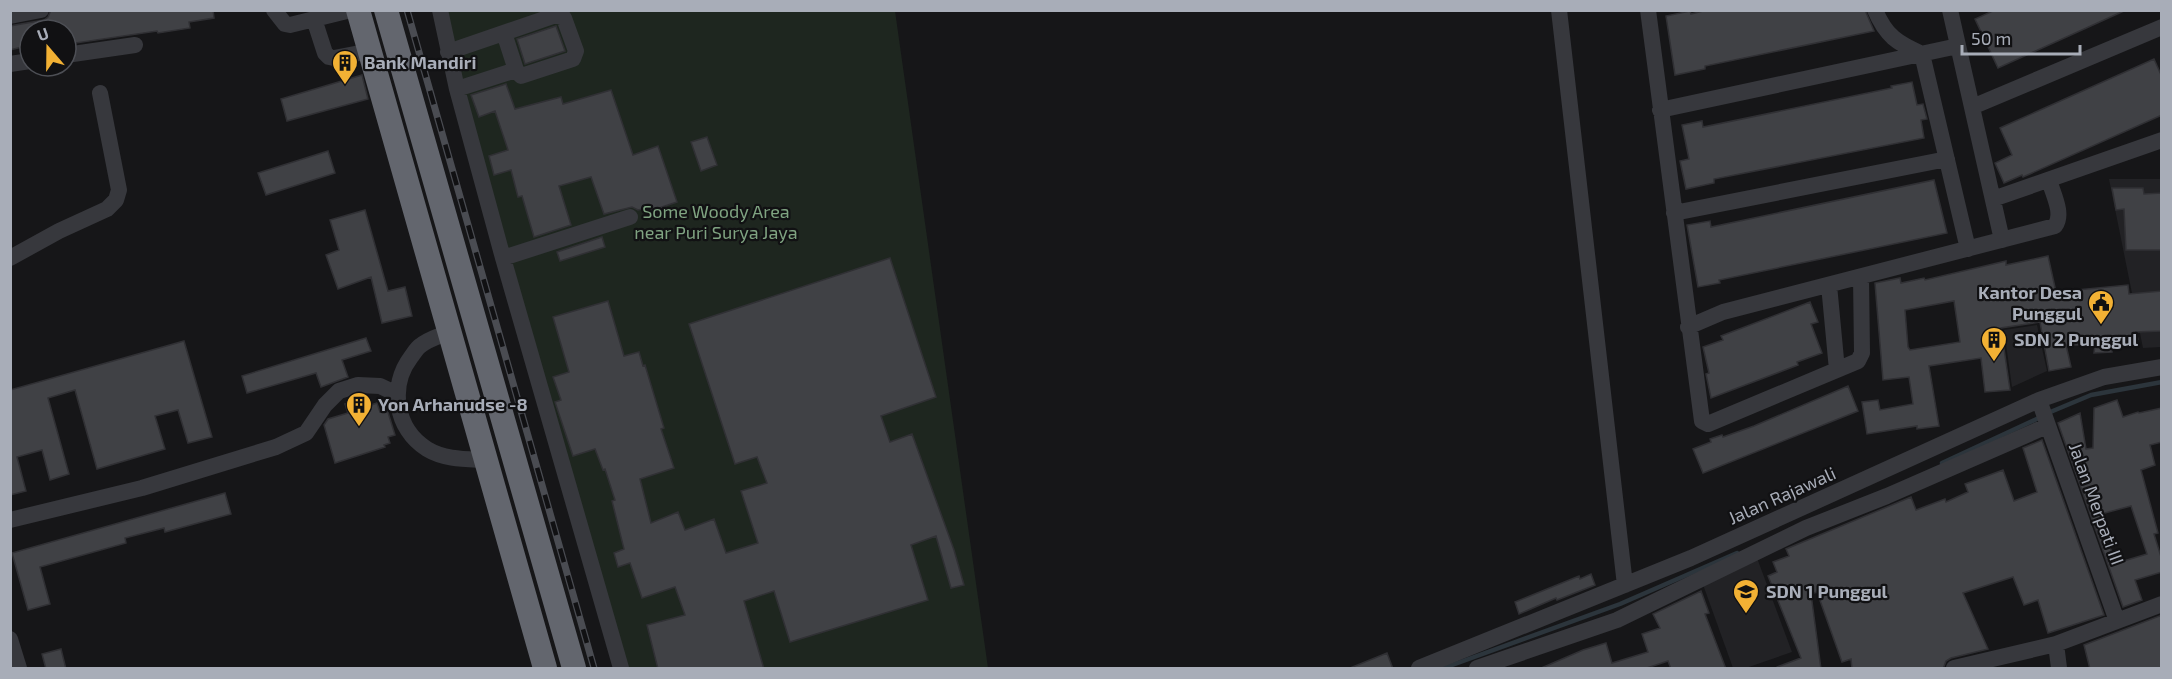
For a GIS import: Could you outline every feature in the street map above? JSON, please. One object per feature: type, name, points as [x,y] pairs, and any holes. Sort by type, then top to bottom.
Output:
[{"type":"highway","points":[[358,10],[545,669]]},
{"type":"highway","points":[[386,10],[574,669]]},
{"type":"street","points":[[10,16],[41,10]]},
{"type":"street","points":[[274,10],[285,24],[290,25],[351,10]]},
{"type":"street","points":[[440,10],[457,89],[503,258],[621,669]]},
{"type":"street","points":[[1559,10],[1625,585]]},
{"type":"street","points":[[1648,10],[1700,417],[1704,423],[1708,424],[1858,361],[1862,356],[1861,277]]},
{"type":"street","points":[[1875,10],[1882,27],[1899,44],[1922,54]]},
{"type":"street","points":[[1950,10],[2002,240]]},
{"type":"street","points":[[448,52],[556,15],[564,18],[576,51],[573,59],[520,76],[504,33]]},
{"type":"street","points":[[314,19],[329,57],[370,51]]},
{"type":"street","points":[[1972,107],[2162,27]]},
{"type":"street","points":[[78,53],[135,45]]},
{"type":"street","points":[[1660,110],[1958,46]]},
{"type":"street","points":[[1922,54],[1968,249]]},
{"type":"street","points":[[457,89],[516,70]]},
{"type":"street","points":[[10,258],[59,231],[107,209],[116,200],[119,190],[100,93]]},
{"type":"street","points":[[1993,199],[2162,140]]},
{"type":"street","points":[[1674,213],[1947,159]]},
{"type":"street","points":[[1688,327],[1723,312],[2055,226],[2059,212],[2049,180]]},
{"type":"street","points":[[503,258],[630,217]]},
{"type":"street","points":[[1829,285],[1837,370]]},
{"type":"street","points":[[1686,308],[1723,312]]},
{"type":"street","points":[[450,332],[420,346],[403,368],[397,394],[399,411],[405,427],[415,440],[429,450],[444,456],[486,460]]},
{"type":"street","name":"Jalan Rajawali","points":[[1419,669],[1498,654],[1625,585],[1726,556],[1955,452],[2044,415],[2104,376],[2162,367]]},
{"type":"street","points":[[10,520],[142,488],[276,447],[306,433],[325,405],[339,391],[358,385],[380,386],[397,394]]},
{"type":"street","points":[[1477,669],[1498,654],[1617,621],[1726,556],[1887,496],[1955,452],[2044,415]]},
{"type":"street","name":"Jalan Merpati III","points":[[2044,415],[2117,621]]},
{"type":"street","points":[[1954,669],[2056,644],[2162,604]]},
{"type":"street","points":[[10,639],[19,669]]},
{"type":"street","points":[[2056,644],[2059,669]]},
{"type":"shaded area","points":[[2109,179],[2161,179],[2161,347],[2143,348]]},
{"type":"shaded area","points":[[2037,325],[2047,371],[2012,387],[2004,330]]},
{"type":"shaded area","name":"SDN 1 Punggul","points":[[1757,558],[1792,652],[1746,668],[1733,668],[1701,579]]},
{"type":"green space","name":"Some Woody Area near Puri Surya Jaya","points":[[453,10],[895,11],[988,668],[628,668],[441,15]]},
{"type":"building","points":[[51,10],[213,10],[214,18],[189,22],[190,28],[78,43],[78,18],[48,17]]},
{"type":"building","points":[[1707,10],[1865,10],[1874,31],[1705,66],[1705,69],[1675,75],[1666,16]]},
{"type":"building","points":[[1995,10],[2126,10],[1998,68],[1975,19]]},
{"type":"building","points":[[18,25],[18,48],[10,50],[10,26]]},
{"type":"building","points":[[556,26],[565,51],[525,64],[517,39]]},
{"type":"building","points":[[2154,59],[2162,77],[2162,115],[2023,177],[2022,175],[2004,183],[1995,163],[2012,155],[2000,128]]},
{"type":"building","name":"Bank Mandiri","points":[[362,75],[368,99],[287,121],[281,99]]},
{"type":"building","points":[[1912,82],[1917,105],[1923,104],[1927,119],[1921,120],[1924,138],[1714,179],[1714,183],[1686,189],[1680,161],[1689,159],[1682,125],[1702,121],[1703,127]]},
{"type":"building","points":[[506,84],[515,109],[561,97],[563,104],[611,90],[633,155],[658,146],[677,202],[644,213],[642,209],[632,207],[604,214],[591,177],[559,186],[571,225],[534,237],[522,196],[518,197],[511,170],[494,175],[489,156],[508,150],[495,111],[479,117],[471,95]]},
{"type":"building","points":[[707,137],[717,165],[701,171],[691,142]]},
{"type":"building","points":[[328,151],[335,173],[266,195],[258,173]]},
{"type":"building","points":[[1934,180],[1947,233],[1719,280],[1720,283],[1698,287],[1687,225],[1710,221],[1711,227]]},
{"type":"building","points":[[2112,188],[2143,188],[2144,194],[2162,193],[2162,250],[2126,250],[2124,209],[2116,210]]},
{"type":"building","points":[[365,210],[388,291],[405,287],[412,316],[382,323],[371,277],[338,289],[326,255],[339,250],[330,220]]},
{"type":"building","points":[[602,237],[605,247],[560,261],[557,252]]},
{"type":"building","points":[[2048,256],[2056,292],[2128,285],[2129,294],[2162,291],[2162,331],[2136,332],[2138,339],[2111,342],[2112,352],[2094,353],[2095,345],[2066,345],[2071,367],[2049,371],[2040,322],[2001,328],[2010,390],[1985,392],[1981,358],[1929,366],[1939,426],[1917,429],[1917,426],[1867,434],[1862,402],[1878,400],[1880,410],[1913,404],[1909,377],[1883,380],[1875,283],[1900,278],[1901,283],[1924,278],[1925,280],[2006,261],[2006,265]],"holes":[[[1954,301],[1960,342],[1910,350],[1905,310]]]},
{"type":"building","points":[[890,258],[936,397],[881,416],[890,442],[912,434],[954,550],[964,585],[951,588],[936,536],[911,545],[928,600],[790,642],[774,591],[744,601],[764,669],[658,669],[647,625],[685,615],[675,587],[642,598],[630,563],[618,567],[614,553],[624,549],[612,501],[615,500],[605,469],[603,470],[595,449],[573,456],[555,402],[561,400],[553,377],[569,372],[553,317],[608,301],[624,356],[639,352],[643,366],[645,365],[664,428],[661,429],[674,468],[640,479],[651,523],[678,512],[685,530],[714,519],[726,553],[758,543],[741,491],[767,483],[757,457],[735,464],[689,324]]},
{"type":"building","points":[[1810,302],[1818,322],[1811,324],[1822,353],[1797,362],[1798,365],[1711,398],[1706,374],[1709,373],[1703,347],[1723,340],[1721,336]]},
{"type":"building","points":[[366,338],[371,351],[342,360],[348,377],[321,387],[316,373],[247,393],[242,376]]},
{"type":"building","points":[[184,341],[212,437],[188,443],[178,410],[155,416],[165,449],[97,469],[75,390],[48,398],[69,474],[50,480],[42,450],[17,457],[26,491],[10,495],[10,390]]},
{"type":"building","points":[[1848,386],[1858,411],[1703,473],[1693,449],[1711,442],[1710,439],[1754,426]]},
{"type":"building","name":"Yon Arhanudse -8","points":[[360,399],[362,408],[377,403],[380,412],[387,409],[395,435],[388,437],[390,443],[384,445],[385,447],[335,463],[324,425],[328,419],[348,413],[345,404]]},
{"type":"building","points":[[2117,400],[2123,417],[2162,408],[2162,442],[2150,445],[2155,465],[2141,470],[2158,533],[2154,534],[2162,560],[2162,572],[2135,580],[2142,600],[2123,607],[2058,423],[2080,413],[2086,449],[2093,448],[2094,408]],"holes":[[[2131,506],[2147,554],[2117,563],[2098,521],[2103,519],[2101,514]]]},
{"type":"building","points":[[2042,440],[2104,615],[2048,633],[2038,600],[2024,605],[2013,577],[1963,593],[1988,649],[1951,658],[1946,661],[1943,669],[1852,669],[1851,659],[1842,662],[1817,592],[1811,594],[1821,669],[1777,669],[1777,667],[1801,658],[1768,576],[1777,572],[1773,562],[1789,556],[1786,549],[1911,497],[1916,510],[1945,499],[1946,502],[1968,492],[1965,484],[2003,470],[2014,501],[2037,492],[2023,448]]},
{"type":"building","points":[[225,493],[231,514],[165,532],[164,528],[125,538],[126,543],[40,567],[50,604],[28,610],[12,553]]},
{"type":"building","points":[[1591,574],[1595,585],[1519,614],[1515,602],[1579,576],[1580,579]]},
{"type":"building","points":[[1701,591],[1709,613],[1705,614],[1726,669],[1671,669],[1668,661],[1644,669],[1539,669],[1606,643],[1612,663],[1648,652],[1642,634],[1660,628],[1653,614]]},
{"type":"building","points":[[2162,615],[2162,669],[2090,669],[2084,645]]},
{"type":"building","points":[[61,649],[66,669],[46,669],[42,654]]},
{"type":"building","points":[[1387,653],[1393,669],[1350,669],[1350,668]]},
{"type":"waterway","points":[[2048,413],[2091,395],[2162,382]]},
{"type":"waterway","points":[[1942,463],[2041,417]]},
{"type":"waterway","points":[[1444,668],[1620,604],[1737,553]]},
{"type":"railway","points":[[407,10],[594,668]]},
{"type":"place","name":"Bank Mandiri","points":[[345,86]]},
{"type":"place","name":"Kantor Desa Punggul","points":[[2101,326]]},
{"type":"place","name":"SDN 2 Punggul","points":[[1994,363]]},
{"type":"place","name":"Yon Arhanudse -8","points":[[359,428]]},
{"type":"place","name":"SDN 1 Punggul","points":[[1746,615]]}]
